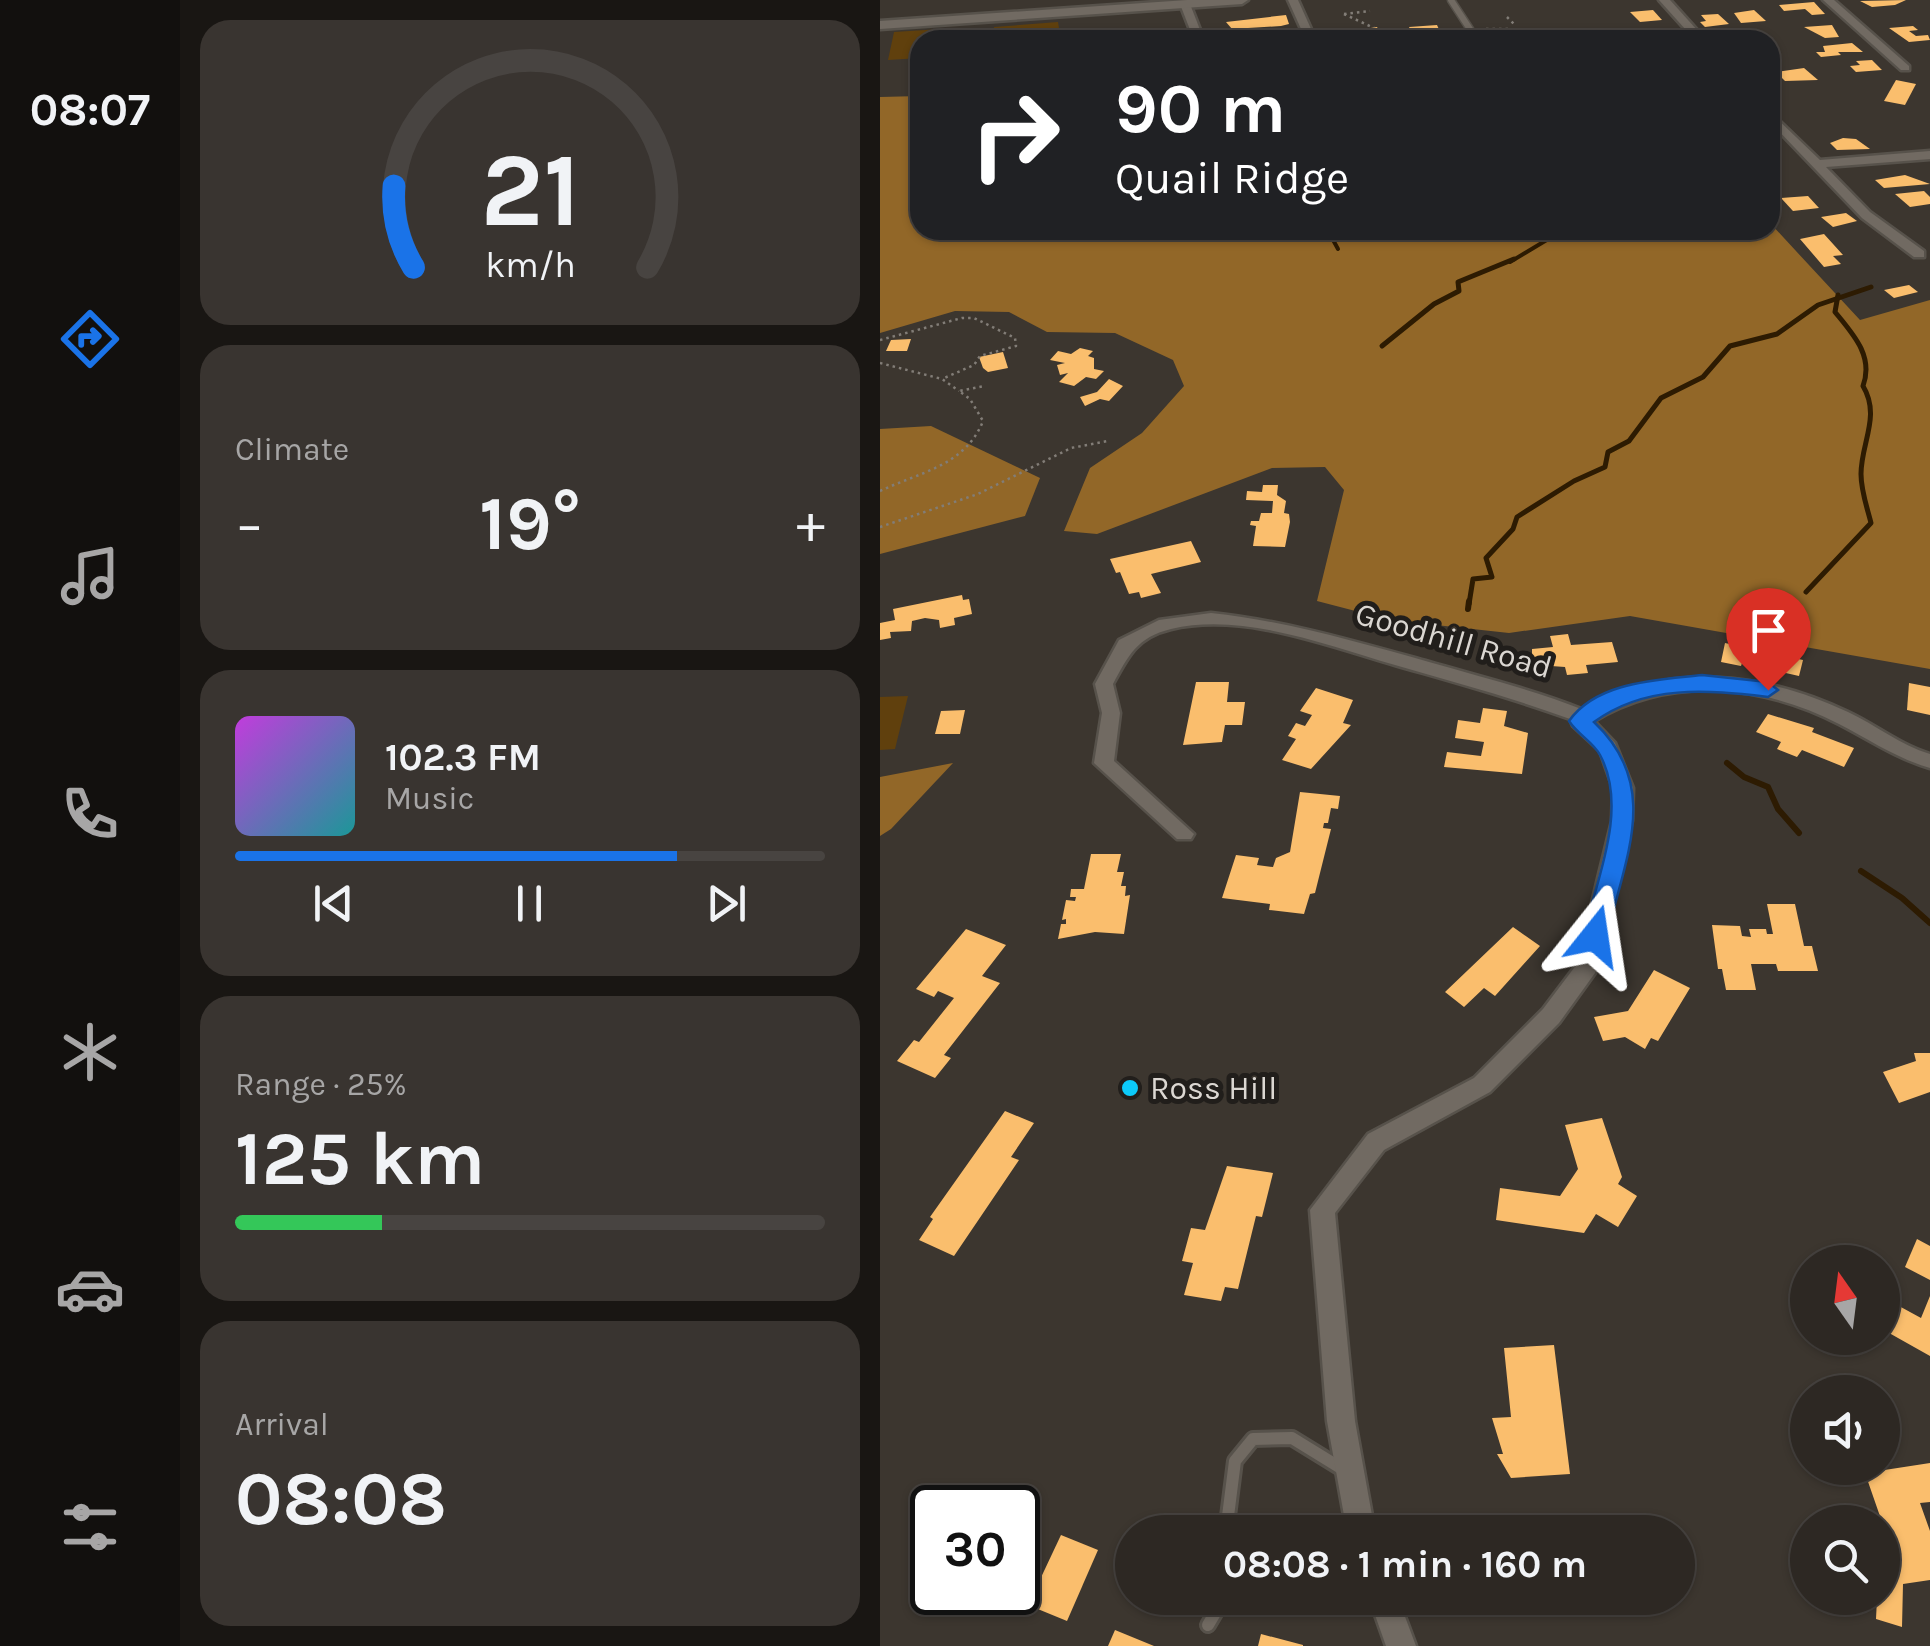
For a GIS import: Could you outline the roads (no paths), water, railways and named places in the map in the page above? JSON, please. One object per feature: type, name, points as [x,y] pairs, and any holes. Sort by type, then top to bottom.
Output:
[{"type":"street","points":[[880,25],[1242,0]]},
{"type":"street","points":[[1292,0],[1307,30]]},
{"type":"street","points":[[1664,0],[1691,30]]},
{"type":"street","points":[[1828,0],[1905,68]]},
{"type":"street","points":[[1185,4],[1195,30]]},
{"type":"street","points":[[1780,127],[1866,215],[1919,254]]},
{"type":"street","points":[[1814,164],[1930,155]]},
{"type":"street","points":[[1915,156],[1930,172]]},
{"type":"street","name":"Goodhill Road","points":[[1184,834],[1104,763],[1110,713],[1104,684],[1125,644],[1165,624],[1211,619],[1260,624],[1332,641],[1523,695],[1576,714],[1608,748],[1623,788],[1622,821],[1611,876],[1587,967],[1551,1016],[1482,1085],[1376,1142],[1322,1210],[1349,1474],[1357,1515]]},
{"type":"street","points":[[1580,721],[1602,705],[1635,690],[1673,684],[1732,683],[1768,690],[1842,717],[1900,753],[1930,761]]},
{"type":"street","points":[[1390,1615],[1401,1646]]},
{"type":"lane","points":[[1451,0],[1470,30]]},
{"type":"lane","points":[[1228,1515],[1236,1462],[1254,1439],[1292,1438],[1349,1474]]},
{"type":"lane","points":[[1208,1625],[1214,1615]]},
{"type":"waterway","points":[[1333,240],[1338,249]]},
{"type":"waterway","points":[[1510,262],[1547,240]]},
{"type":"waterway","points":[[1382,346],[1434,304],[1459,291],[1458,282],[1514,259]]},
{"type":"waterway","points":[[1837,298],[1871,287]]},
{"type":"waterway","points":[[1469,604],[1473,579],[1492,577],[1486,558],[1513,529],[1517,517],[1574,481],[1605,467],[1608,452],[1629,441],[1661,398],[1703,377],[1730,346],[1777,334],[1818,305],[1837,298]]},
{"type":"waterway","points":[[1806,592],[1871,523],[1861,474],[1870,419],[1863,386],[1866,365],[1860,346],[1835,312],[1837,298]]},
{"type":"waterway","points":[[1468,609],[1469,601]]},
{"type":"waterway","points":[[1727,763],[1744,777],[1768,787],[1778,809],[1799,833]]},
{"type":"waterway","points":[[1861,871],[1902,898],[1930,923]]},
{"type":"place","name":"Ross Hill","points":[[1130,1088]]}]
